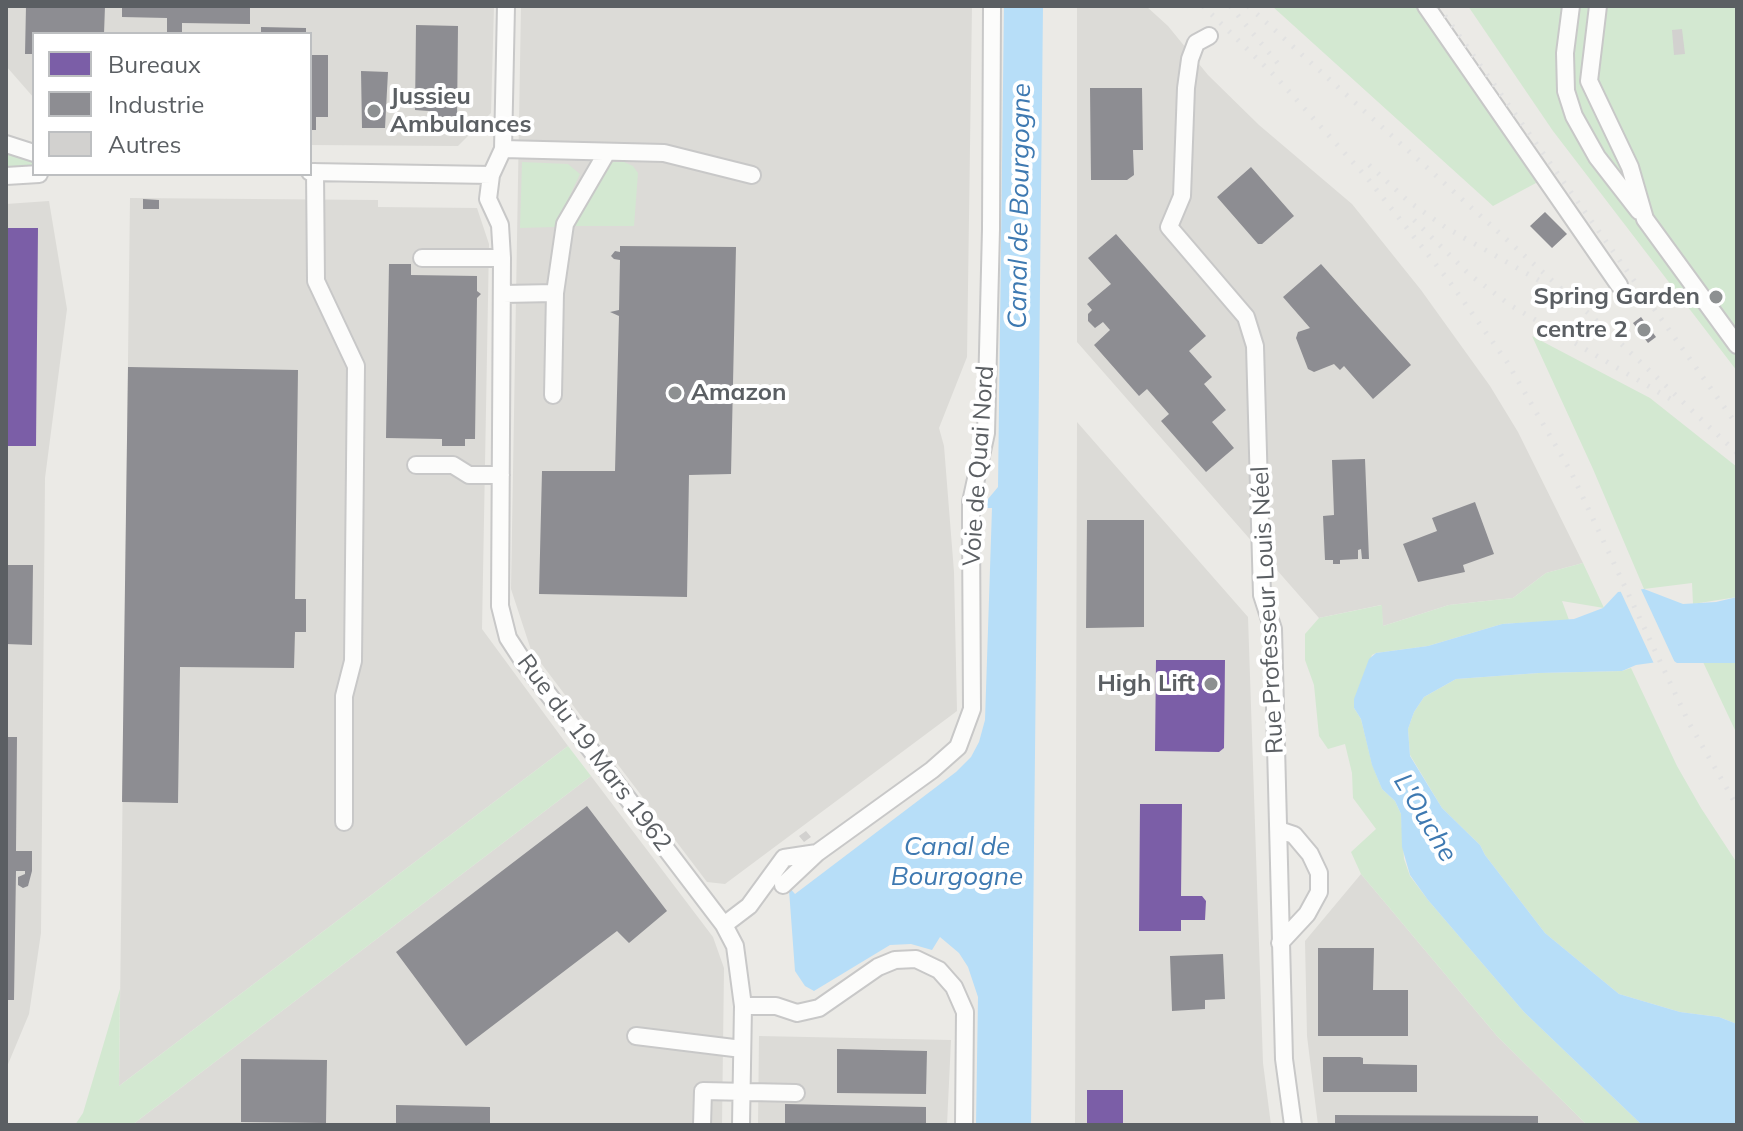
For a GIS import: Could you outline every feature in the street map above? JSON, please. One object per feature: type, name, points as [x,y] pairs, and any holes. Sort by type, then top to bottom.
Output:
[{"type":"street","points":[[344,822],[344,696],[353,661],[356,366],[316,281],[313,172],[491,175],[503,149],[506,6]]},
{"type":"street","name":"Voie de Quai Nord","points":[[783,885],[817,853],[932,770],[958,747],[972,709],[971,502],[986,433],[992,6]]},
{"type":"street","points":[[1426,6],[1619,285]]},
{"type":"street","points":[[1571,6],[1565,53],[1566,91],[1574,116],[1597,157],[1737,345]]},
{"type":"street","points":[[1598,6],[1589,81],[1630,167],[1645,219]]},
{"type":"street","name":"Rue Professeur Louis Néel","points":[[1209,36],[1196,43],[1190,59],[1182,196],[1169,227],[1246,317],[1255,346],[1262,595],[1273,629],[1284,1059],[1293,1125]]},
{"type":"street","points":[[6,144],[32,152]]},
{"type":"street","points":[[503,149],[664,153],[752,175]]},
{"type":"street","points":[[553,395],[555,293],[565,224],[607,152]]},
{"type":"street","points":[[6,176],[32,174]]},
{"type":"street","name":"Rue du 19 Mars 1962","points":[[491,175],[488,199],[500,225],[502,258],[500,606],[508,638],[724,925],[735,946],[743,1006],[741,1125]]},
{"type":"street","points":[[422,258],[502,258]]},
{"type":"street","points":[[503,294],[555,293]]},
{"type":"street","points":[[416,465],[453,465],[469,475],[501,475]]},
{"type":"street","points":[[1279,830],[1294,835],[1310,854],[1319,873],[1319,892],[1307,914],[1280,943]]},
{"type":"street","name":"Voie de Quai Nord","points":[[724,925],[749,906],[784,858],[817,853]]},
{"type":"street","points":[[743,1006],[776,1006],[797,1013],[819,1008],[878,967],[895,960],[916,959],[939,970],[954,987],[965,1012],[964,1125]]},
{"type":"street","points":[[636,1036],[742,1049]]},
{"type":"street","points":[[702,1125],[703,1091],[796,1093]]},
{"type":"shaded area","points":[[6,6],[494,6],[491,113],[458,146],[312,145],[312,32],[32,32],[32,96],[6,66]]},
{"type":"shaded area","points":[[521,6],[972,6],[967,357],[939,428],[944,446],[954,572],[957,711],[725,884],[707,882],[531,650],[511,589]]},
{"type":"shaded area","points":[[1077,6],[1146,6],[1168,26],[1208,75],[1259,125],[1352,204],[1421,290],[1490,386],[1518,432],[1583,563],[1546,573],[1513,598],[1449,605],[1383,626],[1381,605],[1319,618],[1077,342]]},
{"type":"shaded area","points":[[130,198],[378,200],[378,207],[477,208],[489,244],[482,629],[568,746],[119,1086]]},
{"type":"shaded area","points":[[49,201],[67,309],[45,478],[41,933],[29,1014],[6,1069],[6,204]]},
{"type":"shaded area","points":[[1077,422],[1248,617],[1263,1063],[1271,1125],[1075,1125]]},
{"type":"shaded area","points":[[591,776],[713,937],[724,968],[722,1125],[132,1125]]},
{"type":"shaded area","points":[[1361,874],[1497,1036],[1587,1125],[1318,1125],[1307,1036],[1305,941]]},
{"type":"shaded area","points":[[759,1036],[951,1040],[947,1125],[758,1125]]},
{"type":"green space","points":[[1272,6],[1420,6],[1532,171],[1536,183],[1493,206]]},
{"type":"green space","points":[[1468,6],[1737,6],[1737,371],[1553,131]]},
{"type":"green space","points":[[6,150],[32,159],[32,167],[6,170]]},
{"type":"green space","points":[[522,162],[568,164],[580,174],[555,227],[520,228]]},
{"type":"green space","points":[[613,162],[624,162],[633,166],[638,173],[634,226],[573,226],[600,173]]},
{"type":"green space","points":[[1532,336],[1650,398],[1737,467],[1737,597],[1693,604],[1692,583],[1644,589]]},
{"type":"green space","points":[[1583,563],[1604,608],[1562,601],[1569,620],[1502,624],[1428,646],[1376,653],[1372,655],[1354,708],[1361,719],[1382,789],[1395,801],[1401,814],[1404,859],[1410,876],[1524,1012],[1642,1125],[1587,1125],[1497,1036],[1361,874],[1351,852],[1376,829],[1353,798],[1352,773],[1345,744],[1328,749],[1319,736],[1314,685],[1305,660],[1305,634],[1319,618],[1382,605],[1383,626],[1449,605],[1513,598],[1546,573]]},
{"type":"green space","points":[[1703,662],[1737,663],[1737,734],[1735,730]]},
{"type":"green space","points":[[1631,668],[1677,766],[1737,863],[1737,1024],[1719,1017],[1680,1012],[1619,994],[1545,933],[1480,845],[1442,808],[1410,755],[1408,729],[1414,712],[1424,697],[1456,679],[1622,671]]},
{"type":"green space","points":[[568,746],[591,776],[132,1125],[75,1125],[83,1113],[120,989],[119,1086]]},
{"type":"water","name":"Canal de Bourgogne","points":[[1004,6],[1043,6],[1031,1125],[976,1125],[978,997],[968,967],[959,953],[940,937],[932,950],[911,944],[890,945],[814,991],[805,986],[795,971],[789,890],[952,767],[980,700],[983,505],[998,487]]},
{"type":"water","name":"L'Ouche","points":[[1644,589],[1683,604],[1737,597],[1737,663],[1677,663],[1672,660],[1636,665],[1622,671],[1456,679],[1424,697],[1414,712],[1408,729],[1410,756],[1442,808],[1480,845],[1545,933],[1619,994],[1680,1012],[1719,1017],[1737,1024],[1737,1125],[1642,1125],[1524,1012],[1410,875],[1402,847],[1401,814],[1395,801],[1382,789],[1372,765],[1361,719],[1354,708],[1354,699],[1369,659],[1376,653],[1428,646],[1502,624],[1574,619],[1603,608],[1618,592]]},
{"type":"pier","points":[[979,508],[992,508],[985,720],[979,742],[971,757],[956,772],[795,894],[788,886],[949,764],[976,719]]},
{"type":"pier","points":[[1639,585],[1677,667],[1673,664],[1655,666],[1619,588]]},
{"type":"building: Bureaux","points":[[6,228],[38,228],[36,446],[6,446]]},
{"type":"building: Bureaux","points":[[1156,660],[1225,660],[1224,748],[1219,752],[1155,751]]},
{"type":"building: Bureaux","points":[[1140,804],[1182,804],[1181,896],[1202,896],[1206,901],[1205,920],[1181,920],[1181,931],[1139,931]]},
{"type":"building: Bureaux","points":[[1087,1090],[1123,1090],[1123,1125],[1087,1125]]},
{"type":"building: Industrie","points":[[26,6],[105,6],[104,32],[32,32],[32,54],[25,54]]},
{"type":"building: Industrie","points":[[122,6],[250,6],[250,24],[182,23],[182,32],[167,32],[167,18],[122,17]]},
{"type":"building: Industrie","points":[[416,25],[458,26],[457,120],[437,120],[437,116],[429,114],[429,111],[415,110]]},
{"type":"building: Industrie","points":[[261,27],[306,28],[306,32],[261,32]]},
{"type":"building: Industrie","points":[[312,55],[328,55],[328,117],[316,117],[316,130],[312,130]]},
{"type":"building: Industrie","name":"Jussieu Ambulances","points":[[361,71],[388,72],[385,128],[362,128]]},
{"type":"building: Industrie","points":[[1090,88],[1142,88],[1143,150],[1133,150],[1134,175],[1127,180],[1091,180]]},
{"type":"building: Industrie","points":[[1251,167],[1294,216],[1262,244],[1258,244],[1217,197]]},
{"type":"building: Industrie","points":[[143,199],[159,200],[159,209],[143,209]]},
{"type":"building: Industrie","points":[[1545,212],[1567,234],[1552,248],[1530,226]]},
{"type":"building: Industrie","points":[[1116,234],[1206,336],[1189,351],[1212,377],[1204,384],[1226,410],[1212,422],[1234,448],[1206,472],[1161,421],[1169,414],[1147,389],[1139,396],[1094,345],[1110,330],[1103,322],[1095,328],[1088,321],[1092,310],[1087,304],[1111,284],[1088,258]]},
{"type":"building: Industrie","name":"Amazon","points":[[620,246],[736,247],[731,474],[689,475],[687,597],[539,594],[542,471],[615,471],[619,316],[610,312],[619,310],[620,260],[611,256],[615,251],[620,252]]},
{"type":"building: Industrie","points":[[389,264],[411,264],[411,275],[477,276],[477,291],[481,294],[477,298],[475,439],[465,439],[465,446],[442,446],[442,439],[386,438]]},
{"type":"building: Industrie","points":[[1321,264],[1411,365],[1373,399],[1344,366],[1340,370],[1334,364],[1314,372],[1308,369],[1296,338],[1298,332],[1310,328],[1283,297]]},
{"type":"building: Industrie","name":"centre 2","points":[[1641,317],[1656,337],[1648,343],[1633,323]]},
{"type":"building: Industrie","points":[[128,367],[298,370],[295,599],[306,599],[306,632],[295,632],[294,668],[180,667],[178,803],[122,802]]},
{"type":"building: Industrie","points":[[1365,459],[1369,559],[1362,559],[1361,549],[1358,550],[1358,559],[1340,560],[1340,564],[1333,564],[1333,560],[1325,560],[1323,516],[1334,515],[1332,460]]},
{"type":"building: Industrie","points":[[1475,502],[1494,554],[1463,565],[1465,572],[1418,582],[1403,544],[1437,531],[1432,518]]},
{"type":"building: Industrie","points":[[1087,520],[1144,520],[1144,627],[1086,628]]},
{"type":"building: Industrie","points":[[6,565],[33,565],[32,645],[6,644]]},
{"type":"building: Industrie","points":[[6,737],[17,737],[16,851],[32,851],[28,886],[23,888],[18,885],[18,877],[25,871],[16,871],[14,1000],[6,1000]]},
{"type":"building: Industrie","points":[[587,806],[667,911],[629,943],[617,931],[466,1046],[396,952]]},
{"type":"building: Industrie","points":[[1318,948],[1374,948],[1373,990],[1408,990],[1408,1036],[1318,1036]]},
{"type":"building: Industrie","points":[[1223,954],[1225,999],[1205,1000],[1205,1009],[1172,1011],[1170,956]]},
{"type":"building: Industrie","points":[[837,1049],[927,1051],[926,1094],[837,1093]]},
{"type":"building: Industrie","points":[[1323,1057],[1360,1057],[1363,1064],[1417,1065],[1417,1092],[1323,1092]]},
{"type":"building: Industrie","points":[[241,1059],[327,1060],[326,1123],[241,1122]]},
{"type":"building: Industrie","points":[[785,1104],[926,1107],[926,1125],[785,1125]]},
{"type":"building: Industrie","points":[[396,1105],[490,1107],[490,1125],[396,1125]]},
{"type":"building: Industrie","points":[[1335,1115],[1538,1116],[1538,1125],[1335,1125]]},
{"type":"building: Autres","points":[[1682,29],[1685,54],[1674,55],[1672,30]]},
{"type":"building: Autres","points":[[806,831],[811,837],[804,842],[799,836]]},
{"type":"railway","points":[[1203,6],[1276,77],[1368,179],[1449,281],[1507,362],[1571,472],[1689,723],[1737,806]]},
{"type":"railway","points":[[1230,6],[1281,67]]},
{"type":"railway","points":[[1248,6],[1598,322],[1737,453]]},
{"type":"railway","points":[[1438,6],[1737,425]]},
{"type":"railway","points":[[1369,165],[1408,201],[1445,227],[1540,281]]},
{"type":"railway","points":[[1414,220],[1469,274],[1510,305],[1672,400]]},
{"type":"place","name":"Jussieu Ambulances","points":[[374,111]]},
{"type":"place","name":"Spring Garden","points":[[1716,297]]},
{"type":"place","name":"centre 2","points":[[1644,330]]},
{"type":"place","name":"Amazon","points":[[675,393]]},
{"type":"place","name":"High Lift","points":[[1211,684]]}]
